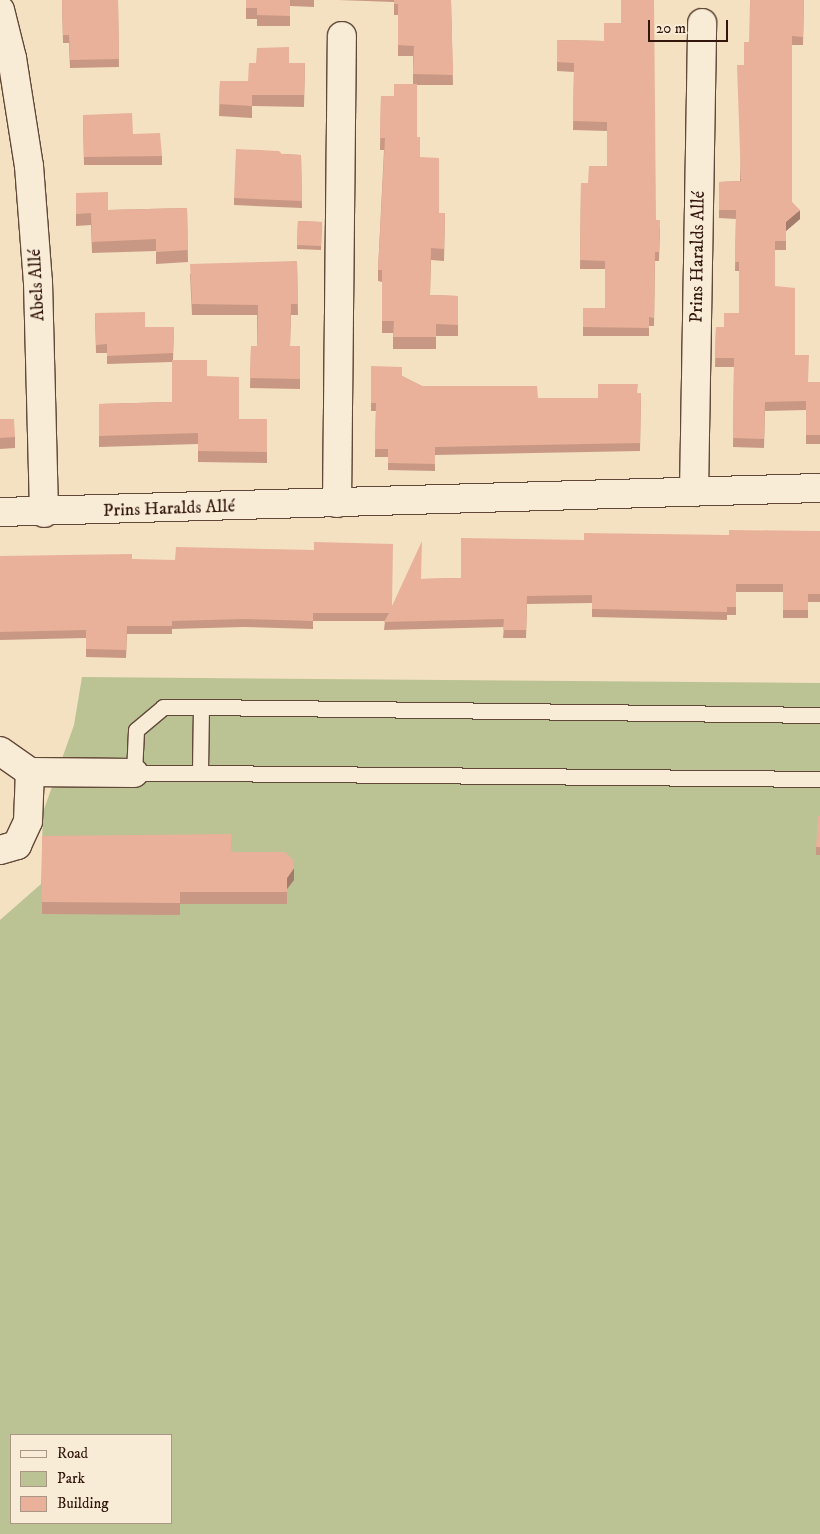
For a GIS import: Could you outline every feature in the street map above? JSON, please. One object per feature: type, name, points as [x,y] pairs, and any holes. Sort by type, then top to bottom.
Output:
[{"type":"street","name":"Abels Allé","points":[[0,10],[6,59],[29,166],[38,282],[44,513]]},
{"type":"street","name":"Prins Haralds Allé","points":[[694,492],[702,23]]},
{"type":"street","points":[[337,503],[342,36]]},
{"type":"street","name":"Prins Haralds Allé","points":[[0,512],[44,513],[820,488]]},
{"type":"street","points":[[0,752],[30,772],[134,773]]},
{"type":"street","points":[[0,850],[18,845],[28,821],[30,772]]},
{"type":"lane","points":[[820,715],[162,707],[136,730],[134,773],[820,779]]},
{"type":"lane","points":[[200,773],[201,707]]},
{"type":"green space","points":[[82,677],[820,683],[820,1534],[0,1534],[0,920],[41,884],[43,812],[74,725]]},
{"type":"building","points":[[62,0],[118,0],[119,59],[70,60],[69,35],[63,35]]},
{"type":"building","points":[[246,0],[290,0],[290,16],[257,15],[257,8],[246,8]]},
{"type":"building","points":[[394,0],[451,0],[453,75],[413,74],[414,46],[398,45],[398,4],[394,4]]},
{"type":"building","points":[[621,0],[654,0],[656,220],[660,220],[659,252],[655,252],[654,318],[649,317],[649,328],[583,327],[583,308],[605,308],[605,261],[580,260],[581,183],[588,183],[589,166],[607,166],[607,122],[573,121],[574,63],[557,62],[557,40],[604,41],[604,23],[621,23]]},
{"type":"building","points":[[750,0],[804,0],[803,37],[792,36],[792,202],[800,210],[786,222],[786,241],[775,241],[775,286],[795,288],[795,355],[809,355],[808,382],[820,382],[820,435],[806,435],[806,401],[765,402],[764,439],[733,438],[734,358],[715,358],[716,327],[724,327],[724,313],[739,313],[739,262],[735,262],[736,210],[719,210],[719,182],[741,181],[737,65],[744,65],[744,42],[749,42]]},
{"type":"building","points":[[289,47],[289,63],[305,63],[304,95],[252,95],[252,106],[219,104],[220,81],[248,81],[249,63],[256,63],[257,48]]},
{"type":"building","points":[[394,84],[417,84],[417,137],[420,137],[420,157],[439,158],[439,213],[445,213],[444,249],[431,248],[430,295],[458,296],[458,325],[436,324],[436,337],[393,337],[394,321],[382,321],[382,270],[378,270],[385,138],[380,138],[381,96],[394,96]]},
{"type":"building","points":[[132,113],[133,134],[160,133],[162,156],[84,157],[83,115]]},
{"type":"building","points":[[236,149],[279,151],[282,154],[301,155],[302,201],[234,198]]},
{"type":"building","points":[[108,192],[108,210],[187,208],[188,250],[156,252],[156,239],[92,242],[91,213],[76,214],[76,193]]},
{"type":"building","points":[[298,221],[322,222],[321,246],[297,245]]},
{"type":"building","points":[[297,261],[298,304],[291,304],[290,346],[300,346],[300,379],[250,378],[251,346],[257,346],[258,305],[192,304],[190,264]]},
{"type":"building","points":[[145,312],[145,327],[174,327],[173,353],[107,356],[107,344],[96,345],[95,313]]},
{"type":"building","points":[[172,360],[207,360],[207,376],[239,377],[239,419],[267,419],[267,452],[198,451],[198,433],[99,436],[99,404],[172,402]]},
{"type":"building","points":[[371,366],[402,367],[402,376],[422,386],[537,386],[538,398],[598,398],[598,384],[638,384],[637,393],[641,393],[640,443],[435,447],[435,464],[388,463],[388,449],[375,449],[376,403],[371,403]]},
{"type":"building","points":[[0,419],[14,419],[15,437],[0,438]]},
{"type":"building","points":[[729,530],[820,531],[820,594],[808,594],[808,610],[783,610],[783,584],[736,584],[736,607],[727,607],[727,612],[592,609],[592,595],[527,596],[526,630],[503,630],[504,619],[384,622],[389,613],[313,613],[313,621],[243,619],[172,621],[172,626],[127,626],[126,650],[86,649],[86,630],[0,632],[0,556],[132,554],[132,559],[175,560],[176,547],[314,550],[314,542],[393,544],[392,606],[422,541],[421,579],[461,578],[461,538],[584,540],[584,533],[729,535]]},
{"type":"building","points":[[818,816],[820,816],[820,847],[816,847]]},
{"type":"building","points":[[231,834],[231,852],[285,852],[293,860],[294,868],[287,878],[287,892],[180,892],[180,903],[42,902],[42,836]]}]
